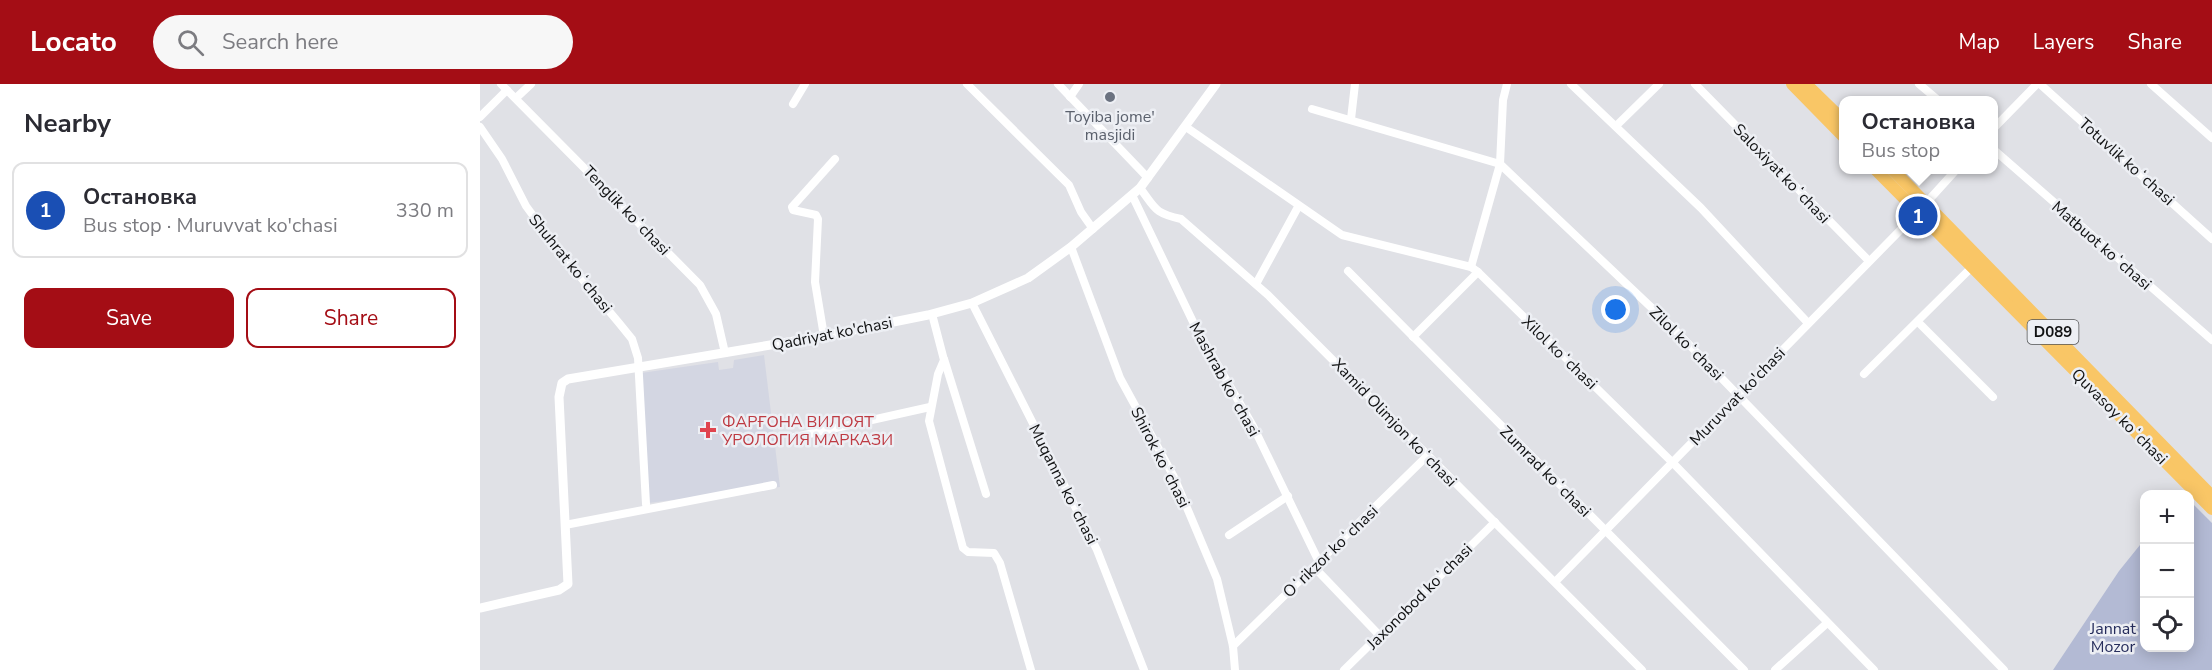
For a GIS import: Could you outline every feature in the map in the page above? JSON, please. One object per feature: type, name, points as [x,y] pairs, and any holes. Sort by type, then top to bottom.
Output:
[{"type":"main road","points":[[1792,84],[1839,132]]},
{"type":"main road","points":[[1806,84],[1839,116]]},
{"type":"main road","name":"Quvasoy koʻchasi","points":[[1881,174],[1922,207],[2212,496]]},
{"type":"main road","name":"Quvasoy koʻchasi","points":[[1896,174],[1972,266],[2212,509]]},
{"type":"street","points":[[516,98],[531,84]]},
{"type":"street","points":[[793,104],[805,84]]},
{"type":"street","points":[[967,84],[1069,185],[1081,212],[1094,229]]},
{"type":"street","points":[[1058,84],[1148,178]]},
{"type":"street","points":[[1070,97],[1079,84]]},
{"type":"street","name":"Qadriyat ko'chasi","points":[[480,608],[559,590],[568,584],[559,397],[562,382],[568,379],[824,336],[932,314],[972,303],[1028,278],[1071,248],[1140,188],[1216,84]]},
{"type":"street","points":[[1351,118],[1355,84]]},
{"type":"street","points":[[1413,337],[1475,269],[1500,164],[1503,100],[1507,84]]},
{"type":"street","points":[[1571,84],[1617,125],[1701,208],[1808,323]]},
{"type":"street","points":[[1617,125],[1659,84]]},
{"type":"street","name":"Saloxiyat koʻchasi","points":[[1695,84],[1869,261]]},
{"type":"street","points":[[1919,84],[1933,96]]},
{"type":"street","points":[[1998,124],[2038,84]]},
{"type":"street","name":"Totuvlik koʻchasi","points":[[2038,84],[2212,239]]},
{"type":"street","points":[[2151,84],[2212,138]]},
{"type":"street","points":[[480,117],[504,87]]},
{"type":"street","name":"Tenglik koʻchasi","points":[[504,87],[700,285],[716,314],[725,353]]},
{"type":"street","name":"Zilol koʻchasi","points":[[1312,109],[1351,118],[1500,164],[1673,328],[2004,670]]},
{"type":"street","name":"Shuhrat koʻchasi","points":[[480,127],[502,159],[526,206],[562,255],[632,339],[639,368],[646,504]]},
{"type":"street","points":[[1186,127],[1298,207],[1342,235],[1475,269]]},
{"type":"street","name":"Matbuot koʻchasi","points":[[1998,153],[2212,340]]},
{"type":"street","points":[[824,336],[815,282],[818,219],[816,215],[794,210],[792,207],[835,159]]},
{"type":"street","name":"Muruvvat ko'chasi","points":[[1556,581],[1739,396],[1952,174]]},
{"type":"street","name":"Xamid Olimjon koʻchasi","points":[[1140,188],[1157,210],[1166,217],[1181,219],[1256,284],[1556,581],[1642,670]]},
{"type":"street","name":"Mashrab koʻchasi","points":[[1132,195],[1195,326],[1253,426],[1288,496],[1316,565],[1380,636]]},
{"type":"street","points":[[1256,284],[1298,207]]},
{"type":"street","name":"Shirok koʻchasi","points":[[1071,248],[1120,378],[1174,477],[1217,579],[1233,646],[1235,670]]},
{"type":"street","points":[[1864,374],[1972,266]]},
{"type":"street","name":"Xilol koʻchasi","points":[[1475,269],[1673,463],[1826,624],[1874,670]]},
{"type":"street","name":"Zumrad koʻchasi","points":[[1348,272],[1744,670]]},
{"type":"street","name":"Muqanna koʻchasi","points":[[972,303],[1097,550],[1144,670]]},
{"type":"street","points":[[932,314],[943,357],[986,494]]},
{"type":"street","points":[[1918,322],[1993,397]]},
{"type":"street","points":[[943,357],[928,421],[963,548],[968,552],[990,552],[998,557],[1031,670]]},
{"type":"street","points":[[791,438],[930,407]]},
{"type":"street","name":"Oʻrikzor koʻchasi","points":[[1233,646],[1428,455]]},
{"type":"street","points":[[565,525],[773,485]]},
{"type":"street","points":[[1229,535],[1288,496]]},
{"type":"street","name":"Jaxonobod koʻchasi","points":[[1344,670],[1495,522]]},
{"type":"street","points":[[1775,670],[1826,624]]},
{"type":"shaded area","name":"ФАРҒОНА ВИЛОЯТ УРОЛОГИЯ МАРКАЗИ","points":[[764,355],[780,487],[648,503],[641,373],[718,362],[719,370],[733,368],[734,360]]},
{"type":"green space","name":"Jannat Mozor","points":[[2194,505],[2212,523],[2212,670],[2053,670],[2119,571],[2140,545],[2140,652],[2194,652]]},
{"type":"place","name":"Toyiba jome' masjidi","points":[[1110,97]]},
{"type":"place","name":"Остановка","points":[[1918,216]]},
{"type":"place","name":"ФАРҒОНА ВИЛОЯТ УРОЛОГИЯ МАРКАЗИ","points":[[708,430]]}]
